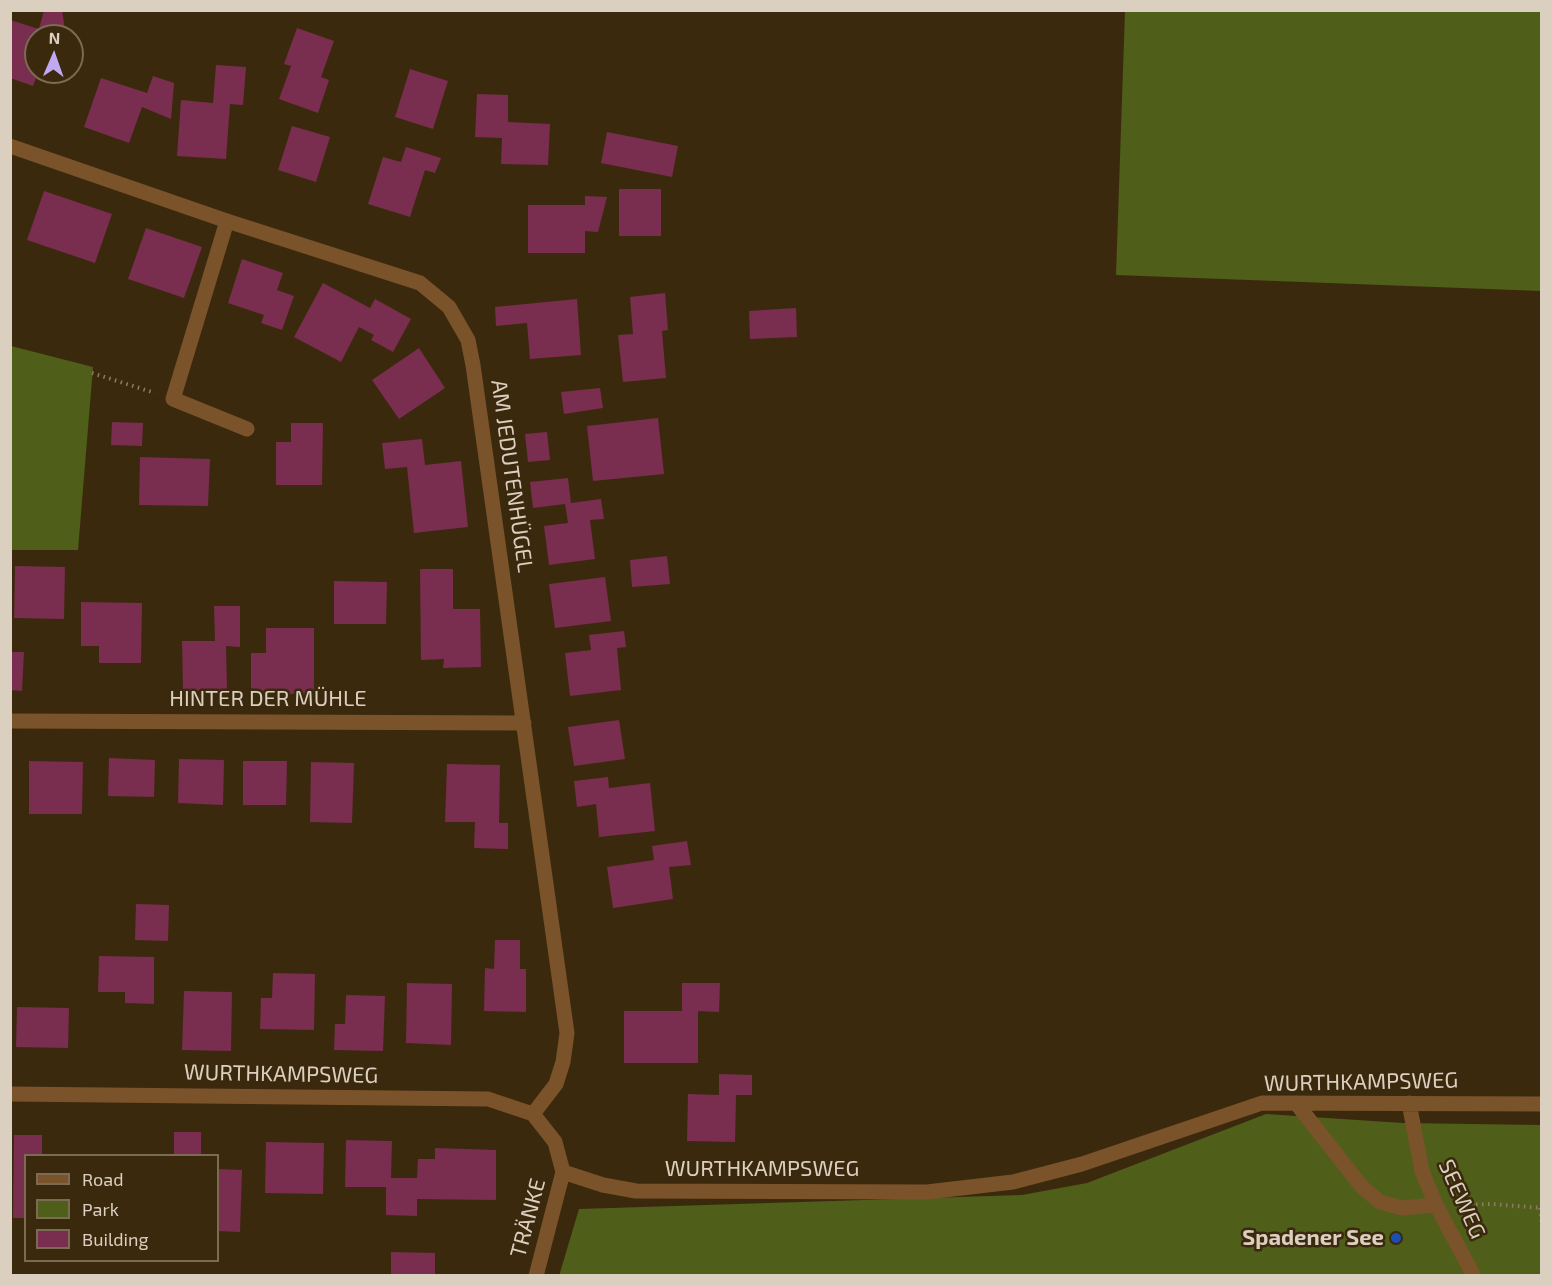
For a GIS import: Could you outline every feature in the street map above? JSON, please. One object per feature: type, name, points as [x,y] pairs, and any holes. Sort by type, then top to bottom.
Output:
[{"type":"street","name":"AM JEDUTENHÜGEL","points":[[10,146],[226,221],[420,283],[449,307],[468,340],[567,1034],[563,1062],[556,1084],[533,1114]]},
{"type":"street","points":[[226,221],[173,399],[247,429]]},
{"type":"street","name":"HINTER DER MÜHLE","points":[[10,721],[524,723]]},
{"type":"street","name":"WURTHKAMPSWEG","points":[[10,1094],[488,1099],[533,1114]]},
{"type":"street","name":"WURTHKAMPSWEG","points":[[563,1172],[603,1185],[636,1191],[927,1192],[1013,1182],[1082,1164],[1262,1103],[1542,1104]]},
{"type":"street","points":[[1296,1103],[1362,1187],[1380,1202],[1402,1208],[1436,1205]]},
{"type":"street","name":"SEEWEG","points":[[1409,1103],[1422,1171],[1436,1205],[1474,1275]]},
{"type":"street","points":[[533,1114],[555,1142],[563,1172]]},
{"type":"street","name":"TRÄNKE","points":[[536,1275],[563,1172]]},
{"type":"path","points":[[92,373],[173,399]]},
{"type":"path","points":[[1436,1205],[1491,1204],[1541,1208],[1542,1225]]},
{"type":"green space","points":[[1125,11],[1541,11],[1541,291],[1116,275]]},
{"type":"green space","points":[[11,346],[93,367],[78,550],[11,550]]},
{"type":"green space","points":[[1266,1114],[1403,1123],[1541,1125],[1541,1275],[559,1276],[579,1209],[1022,1195],[1087,1183]]},
{"type":"building","points":[[44,10],[62,10],[64,24],[40,24]]},
{"type":"building","points":[[10,20],[24,24],[24,83],[10,78]]},
{"type":"building","points":[[297,28],[334,41],[321,77],[329,80],[318,113],[279,99],[291,66],[284,64]]},
{"type":"building","points":[[216,65],[246,67],[243,105],[230,104],[226,159],[177,156],[181,100],[213,103]]},
{"type":"building","points":[[410,69],[448,81],[433,129],[395,117]]},
{"type":"building","points":[[153,76],[174,83],[171,119],[142,107],[129,143],[84,127],[101,78],[147,93]]},
{"type":"building","points":[[477,94],[508,95],[508,122],[550,124],[548,165],[501,164],[502,138],[475,137]]},
{"type":"building","points":[[292,126],[330,137],[316,182],[278,170]]},
{"type":"building","points":[[607,132],[678,146],[672,177],[601,163]]},
{"type":"building","points":[[406,147],[441,158],[435,173],[425,170],[410,217],[368,204],[383,157],[401,162]]},
{"type":"building","points":[[619,189],[661,189],[661,236],[619,236]]},
{"type":"building","points":[[44,191],[112,214],[95,263],[27,240]]},
{"type":"building","points":[[585,196],[607,197],[598,232],[585,231],[585,253],[528,253],[528,205],[585,205]]},
{"type":"building","points":[[146,228],[202,247],[184,298],[128,279]]},
{"type":"building","points":[[242,259],[283,273],[277,290],[294,296],[282,330],[261,323],[264,315],[228,303]]},
{"type":"building","points":[[323,283],[370,308],[375,299],[411,319],[393,352],[371,340],[374,335],[359,327],[341,362],[294,337]]},
{"type":"building","points":[[665,293],[668,330],[662,331],[666,378],[623,382],[618,335],[633,334],[630,297]]},
{"type":"building","points":[[577,299],[581,355],[530,359],[527,323],[496,326],[495,307]]},
{"type":"building","points":[[796,308],[797,337],[750,339],[749,311]]},
{"type":"building","points":[[419,348],[445,388],[399,419],[372,380]]},
{"type":"building","points":[[600,388],[603,408],[564,414],[561,392]]},
{"type":"building","points":[[658,418],[664,474],[593,481],[587,426]]},
{"type":"building","points":[[112,422],[143,423],[142,446],[111,445]]},
{"type":"building","points":[[291,423],[323,423],[322,485],[276,485],[276,442],[291,442]]},
{"type":"building","points":[[547,432],[550,460],[528,462],[525,434]]},
{"type":"building","points":[[422,439],[425,465],[461,461],[468,527],[414,533],[407,467],[385,469],[382,443]]},
{"type":"building","points":[[140,457],[210,459],[208,506],[139,505]]},
{"type":"building","points":[[568,478],[571,503],[601,499],[604,519],[590,520],[595,559],[549,565],[544,526],[568,523],[565,504],[533,508],[530,482]]},
{"type":"building","points":[[667,556],[670,584],[632,587],[630,560]]},
{"type":"building","points":[[15,566],[65,567],[64,619],[14,618]]},
{"type":"building","points":[[420,569],[453,569],[453,609],[480,609],[481,667],[443,668],[444,659],[421,660]]},
{"type":"building","points":[[605,577],[611,621],[555,628],[549,584]]},
{"type":"building","points":[[334,581],[387,582],[386,624],[334,624]]},
{"type":"building","points":[[81,602],[142,603],[141,663],[99,663],[99,646],[81,646]]},
{"type":"building","points":[[214,606],[240,606],[240,647],[226,646],[227,690],[183,691],[182,641],[215,641]]},
{"type":"building","points":[[266,628],[314,628],[314,694],[251,694],[251,653],[266,653]]},
{"type":"building","points":[[624,631],[626,647],[617,648],[621,690],[570,696],[565,653],[591,650],[589,635]]},
{"type":"building","points":[[10,652],[24,652],[22,691],[10,690]]},
{"type":"building","points":[[619,720],[625,759],[574,766],[568,727]]},
{"type":"building","points":[[109,758],[155,760],[154,797],[108,796]]},
{"type":"building","points":[[179,759],[224,760],[223,805],[178,803]]},
{"type":"building","points":[[29,761],[83,762],[82,814],[29,814]]},
{"type":"building","points":[[243,761],[287,761],[286,805],[243,805]]},
{"type":"building","points":[[311,762],[354,763],[352,823],[310,822]]},
{"type":"building","points":[[447,764],[500,765],[499,823],[508,823],[508,849],[474,848],[475,822],[445,822]]},
{"type":"building","points":[[608,777],[609,788],[650,783],[655,831],[599,837],[596,804],[577,807],[574,781]]},
{"type":"building","points":[[687,841],[691,865],[669,867],[673,899],[613,908],[607,867],[654,860],[652,846]]},
{"type":"building","points":[[136,904],[169,905],[168,941],[135,940]]},
{"type":"building","points":[[495,940],[520,940],[520,969],[526,969],[526,1012],[484,1011],[485,968],[494,969]]},
{"type":"building","points":[[99,956],[154,957],[154,1004],[125,1003],[125,992],[98,992]]},
{"type":"building","points":[[273,973],[315,974],[314,1030],[260,1029],[261,998],[272,998]]},
{"type":"building","points":[[407,983],[452,984],[451,1045],[406,1043]]},
{"type":"building","points":[[682,983],[720,983],[719,1012],[698,1011],[698,1063],[624,1063],[624,1011],[682,1011]]},
{"type":"building","points":[[184,991],[232,992],[231,1051],[182,1050]]},
{"type":"building","points":[[346,995],[385,996],[383,1051],[334,1050],[335,1024],[345,1024]]},
{"type":"building","points":[[17,1007],[69,1008],[68,1048],[16,1047]]},
{"type":"building","points":[[719,1074],[752,1075],[752,1095],[736,1095],[735,1142],[687,1141],[688,1094],[719,1095]]},
{"type":"building","points":[[174,1132],[201,1132],[201,1154],[174,1154]]},
{"type":"building","points":[[14,1135],[42,1135],[42,1154],[24,1154],[24,1218],[13,1218]]},
{"type":"building","points":[[346,1140],[392,1141],[391,1178],[417,1178],[418,1159],[435,1159],[435,1148],[496,1150],[496,1200],[417,1199],[417,1216],[386,1215],[386,1187],[345,1187]]},
{"type":"building","points":[[266,1142],[324,1143],[323,1194],[265,1193]]},
{"type":"building","points":[[219,1169],[242,1170],[240,1232],[219,1231]]},
{"type":"building","points":[[391,1252],[435,1253],[435,1276],[391,1276]]},
{"type":"place","name":"Spadener See","points":[[1396,1238]]}]
